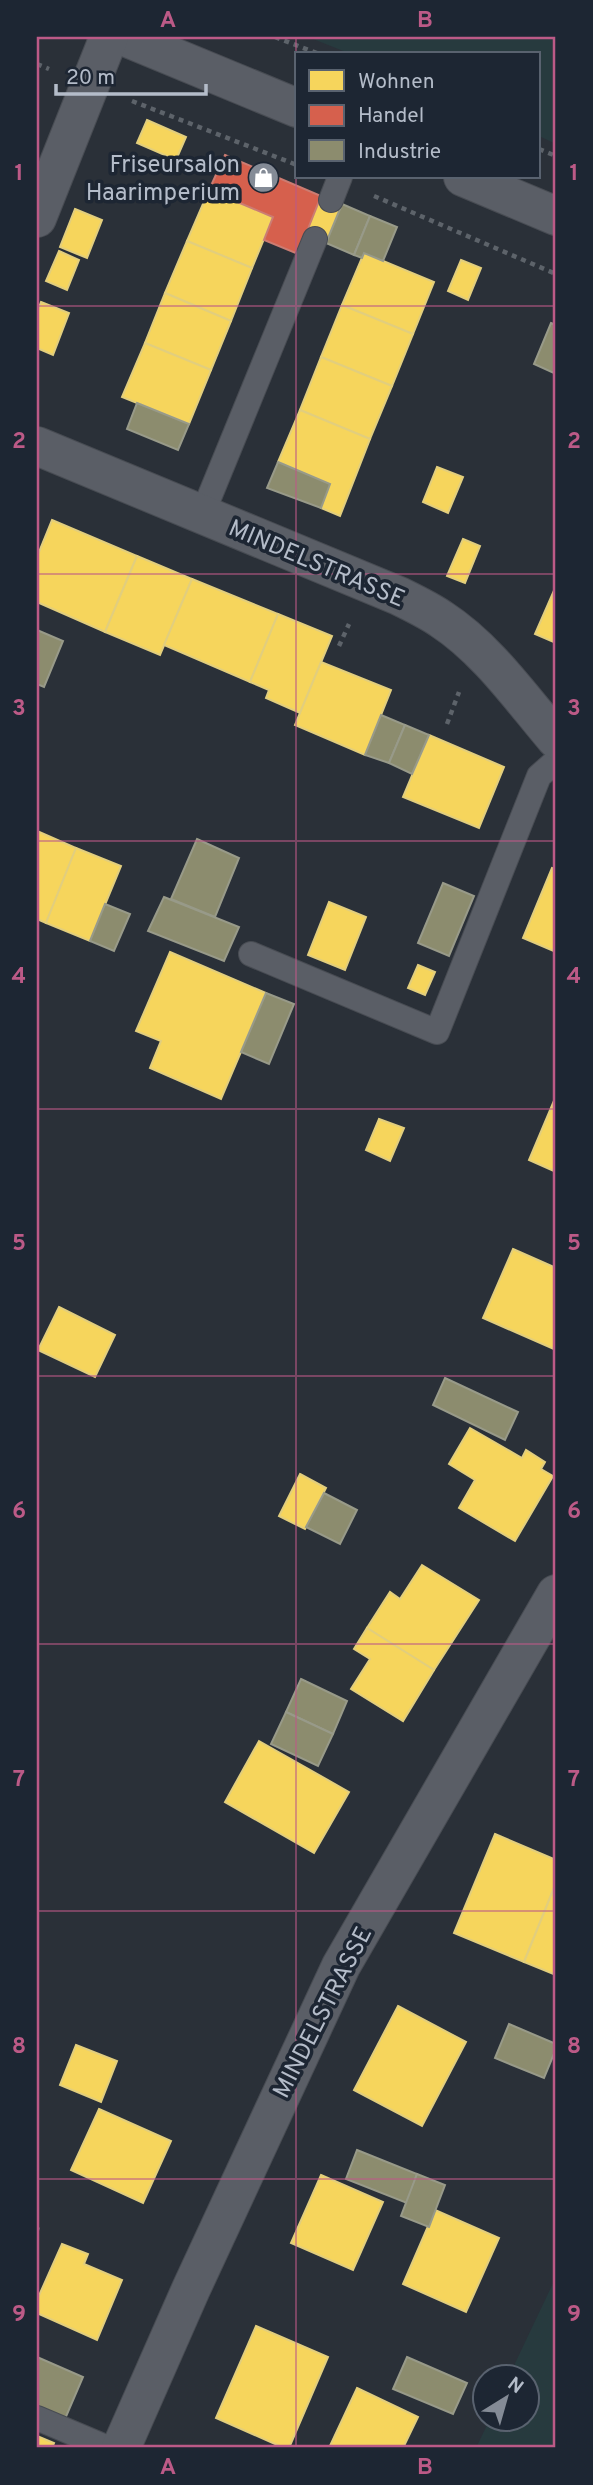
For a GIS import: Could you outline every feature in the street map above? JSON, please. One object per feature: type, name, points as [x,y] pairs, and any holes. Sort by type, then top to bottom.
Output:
[{"type":"street","points":[[37,218],[109,37]]},
{"type":"street","points":[[125,37],[295,107]]},
{"type":"street","points":[[465,178],[556,216]]},
{"type":"street","name":"MINDELSTRASSE","points":[[37,446],[399,596],[442,619],[476,647],[556,739]]},
{"type":"street","name":"MINDELSTRASSE","points":[[121,2448],[191,2289],[341,1966],[556,1594]]},
{"type":"lane","points":[[202,515],[315,239]]},
{"type":"lane","points":[[251,954],[437,1032],[538,776],[556,761]]},
{"type":"lane","points":[[37,2418],[108,2448]]},
{"type":"path","points":[[275,37],[314,52]]},
{"type":"path","points":[[37,64],[295,164]]},
{"type":"path","points":[[337,186],[556,274]]},
{"type":"green space","points":[[308,37],[556,37],[556,144],[540,136],[540,52],[346,52]]},
{"type":"green space","points":[[556,2277],[556,2448],[476,2448],[484,2432],[540,2432],[540,2362],[516,2362]]},
{"type":"building: Wohnen","points":[[147,120],[186,137],[176,160],[137,143]]},
{"type":"building: Wohnen","points":[[209,190],[273,217],[252,268],[187,241]]},
{"type":"building: Wohnen","points":[[321,196],[342,204],[326,243],[305,234]]},
{"type":"building: Wohnen","points":[[75,209],[102,220],[87,258],[60,247]]},
{"type":"building: Wohnen","points":[[187,241],[252,268],[231,321],[165,293]]},
{"type":"building: Wohnen","points":[[59,251],[79,260],[67,290],[46,281]]},
{"type":"building: Wohnen","points":[[364,253],[434,282],[413,334],[342,305]]},
{"type":"building: Wohnen","points":[[461,260],[481,268],[468,300],[448,291]]},
{"type":"building: Wohnen","points":[[165,293],[231,321],[211,370],[145,343]]},
{"type":"building: Wohnen","points":[[41,302],[69,313],[53,355],[37,348],[37,313]]},
{"type":"building: Wohnen","points":[[342,305],[413,334],[392,386],[321,357]]},
{"type":"building: Wohnen","points":[[145,343],[211,370],[189,424],[122,397]]},
{"type":"building: Wohnen","points":[[321,357],[392,386],[370,439],[300,410]]},
{"type":"building: Wohnen","points":[[300,410],[370,439],[340,516],[321,508],[330,484],[278,462]]},
{"type":"building: Wohnen","points":[[437,467],[463,477],[448,513],[423,502]]},
{"type":"building: Wohnen","points":[[52,520],[137,556],[105,632],[37,602],[37,557]]},
{"type":"building: Wohnen","points":[[463,539],[480,546],[465,583],[447,576]]},
{"type":"building: Wohnen","points":[[137,556],[192,579],[160,655],[105,632]]},
{"type":"building: Wohnen","points":[[192,579],[278,614],[250,682],[164,645]]},
{"type":"building: Wohnen","points":[[556,586],[556,643],[535,634]]},
{"type":"building: Wohnen","points":[[278,614],[332,636],[300,713],[266,698],[269,690],[250,682]]},
{"type":"building: Wohnen","points":[[321,662],[391,690],[365,755],[295,725]]},
{"type":"building: Wohnen","points":[[429,735],[504,767],[479,828],[403,797]]},
{"type":"building: Wohnen","points":[[37,831],[76,848],[46,923],[37,919]]},
{"type":"building: Wohnen","points":[[76,848],[121,866],[90,941],[46,923]]},
{"type":"building: Wohnen","points":[[552,868],[556,869],[556,952],[523,938]]},
{"type":"building: Wohnen","points":[[329,902],[366,917],[345,970],[308,955]]},
{"type":"building: Wohnen","points":[[170,952],[266,993],[221,1099],[150,1068],[161,1041],[136,1031]]},
{"type":"building: Wohnen","points":[[418,965],[435,972],[425,995],[408,988]]},
{"type":"building: Wohnen","points":[[556,1096],[556,1172],[529,1160]]},
{"type":"building: Wohnen","points":[[379,1119],[404,1128],[390,1161],[366,1150]]},
{"type":"building: Wohnen","points":[[513,1249],[556,1268],[556,1350],[483,1318]]},
{"type":"building: Wohnen","points":[[59,1307],[115,1335],[95,1377],[38,1350]]},
{"type":"building: Wohnen","points":[[470,1428],[522,1458],[526,1450],[545,1462],[541,1469],[553,1476],[515,1541],[459,1508],[475,1480],[449,1464]]},
{"type":"building: Wohnen","points":[[300,1474],[326,1488],[305,1529],[279,1516]]},
{"type":"building: Wohnen","points":[[422,1565],[479,1600],[434,1670],[367,1628],[390,1592],[400,1599]]},
{"type":"building: Wohnen","points":[[367,1628],[434,1670],[403,1721],[351,1689],[370,1659],[354,1649]]},
{"type":"building: Wohnen","points":[[259,1741],[349,1792],[314,1853],[225,1802]]},
{"type":"building: Wohnen","points":[[495,1834],[556,1860],[556,1883],[524,1962],[454,1933]]},
{"type":"building: Wohnen","points":[[556,1883],[556,1975],[524,1962]]},
{"type":"building: Wohnen","points":[[398,2006],[466,2042],[422,2126],[354,2090]]},
{"type":"building: Wohnen","points":[[76,2045],[117,2061],[101,2102],[60,2085]]},
{"type":"building: Wohnen","points":[[99,2109],[171,2141],[143,2203],[71,2170]]},
{"type":"building: Wohnen","points":[[321,2175],[383,2202],[353,2270],[291,2243]]},
{"type":"building: Wohnen","points":[[435,2210],[499,2238],[466,2312],[403,2284]]},
{"type":"building: Wohnen","points":[[62,2244],[88,2254],[84,2264],[122,2280],[97,2340],[37,2313],[37,2300]]},
{"type":"building: Wohnen","points":[[256,2326],[328,2357],[289,2448],[216,2418]]},
{"type":"building: Wohnen","points":[[357,2388],[418,2417],[403,2448],[329,2448]]},
{"type":"building: Wohnen","points":[[37,2436],[54,2443],[52,2448],[37,2448]]},
{"type":"building: Handel","points":[[225,155],[321,196],[298,254],[264,240],[273,217],[209,190]]},
{"type":"building: Industrie","points":[[342,204],[370,216],[354,255],[326,243]]},
{"type":"building: Industrie","points":[[370,216],[397,227],[383,261],[364,253],[362,258],[354,255]]},
{"type":"building: Industrie","points":[[551,323],[556,325],[556,374],[534,364]]},
{"type":"building: Industrie","points":[[137,403],[189,424],[178,450],[127,429]]},
{"type":"building: Industrie","points":[[278,462],[330,484],[321,508],[267,488]]},
{"type":"building: Industrie","points":[[37,630],[63,641],[44,687],[37,684]]},
{"type":"building: Industrie","points":[[381,715],[405,725],[389,763],[365,755]]},
{"type":"building: Industrie","points":[[405,725],[429,735],[412,774],[389,763]]},
{"type":"building: Industrie","points":[[197,839],[239,858],[215,917],[171,899]]},
{"type":"building: Industrie","points":[[443,883],[474,896],[449,956],[418,943]]},
{"type":"building: Industrie","points":[[164,897],[239,927],[224,961],[148,931]]},
{"type":"building: Industrie","points":[[105,904],[130,914],[114,951],[90,941]]},
{"type":"building: Industrie","points":[[266,993],[294,1004],[269,1064],[241,1052]]},
{"type":"building: Industrie","points":[[445,1378],[518,1412],[505,1440],[433,1405]]},
{"type":"building: Industrie","points":[[324,1493],[357,1510],[340,1544],[306,1527]]},
{"type":"building: Industrie","points":[[301,1679],[347,1701],[333,1734],[286,1712]]},
{"type":"building: Industrie","points":[[286,1712],[333,1734],[318,1766],[271,1744]]},
{"type":"building: Industrie","points":[[509,2024],[556,2044],[544,2078],[495,2058]]},
{"type":"building: Industrie","points":[[357,2150],[417,2174],[407,2203],[346,2179]]},
{"type":"building: Industrie","points":[[417,2174],[445,2185],[429,2227],[401,2216]]},
{"type":"building: Industrie","points":[[37,2357],[83,2377],[65,2419],[37,2407]]},
{"type":"building: Industrie","points":[[407,2357],[467,2383],[453,2414],[393,2389]]},
{"type":"place","name":"Friseursalon Haarimperium","points":[[263,178]]}]
